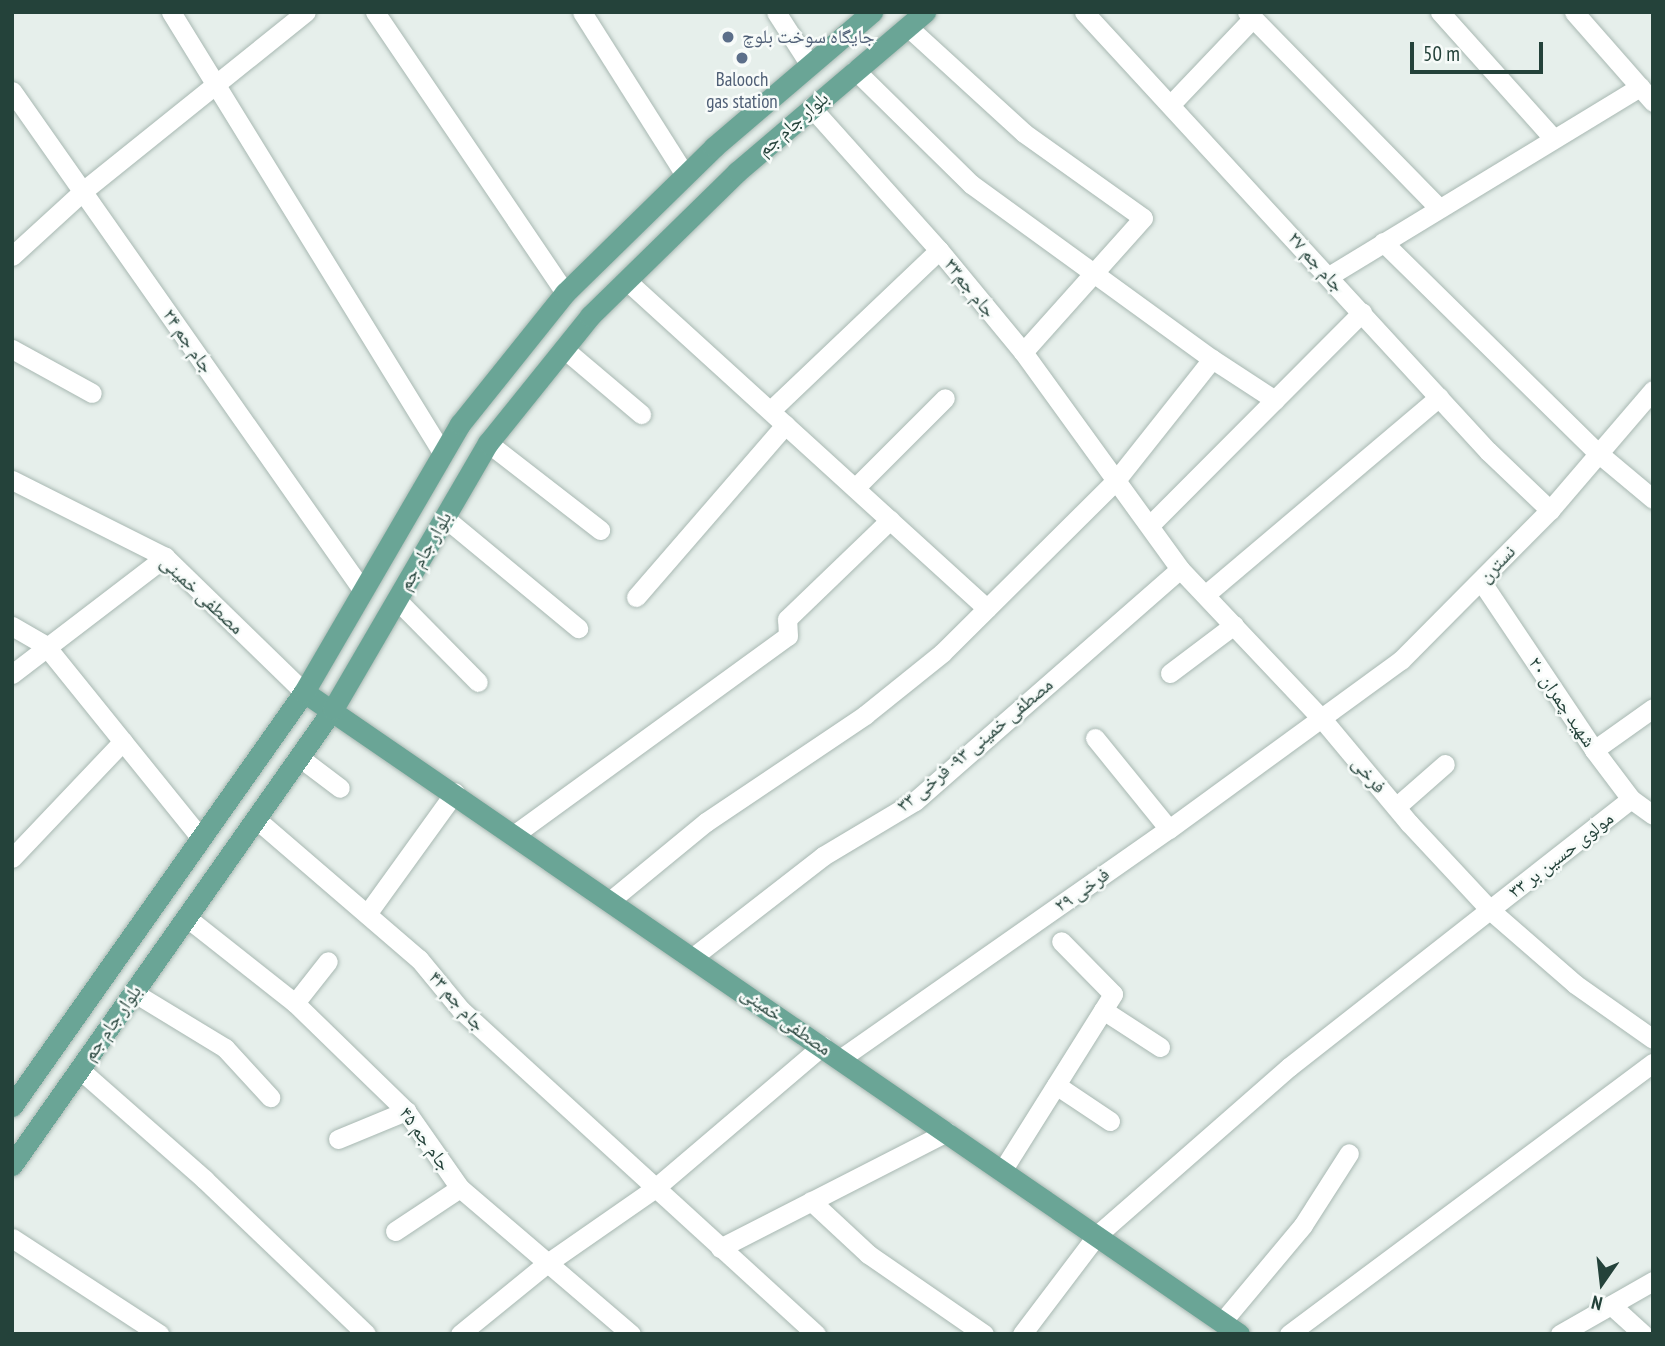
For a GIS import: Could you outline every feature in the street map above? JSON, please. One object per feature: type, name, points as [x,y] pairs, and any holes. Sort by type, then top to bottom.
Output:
[{"type":"main road","name":"بلوار جام جم","points":[[14,1100],[304,692],[460,424],[565,293],[685,175],[872,12]]},
{"type":"main road","name":"بلوار جام جم","points":[[12,1164],[333,709],[488,443],[590,316],[626,280],[811,107],[925,12]]},
{"type":"main road","points":[[565,293],[590,316]]},
{"type":"main road","name":"مصطفی خمینی","points":[[304,692],[454,792],[1230,1328]]},
{"type":"street","points":[[172,12],[443,454]]},
{"type":"street","points":[[12,256],[83,191],[306,12]]},
{"type":"street","points":[[375,12],[565,293]]},
{"type":"street","points":[[582,12],[685,175]]},
{"type":"street","points":[[776,12],[810,65]]},
{"type":"street","name":"جام جم ۲۷","points":[[1084,12],[1172,103],[1439,397],[1550,510]]},
{"type":"street","points":[[1440,12],[1553,138]]},
{"type":"street","points":[[1574,12],[1653,102]]},
{"type":"street","points":[[1172,103],[1250,15],[1439,208]]},
{"type":"street","points":[[908,27],[1024,133],[1143,218],[1023,352]]},
{"type":"street","points":[[855,71],[971,184],[1212,359],[1275,400]]},
{"type":"street","points":[[1329,276],[1640,87]]},
{"type":"street","name":"جام جم ۲۴","points":[[12,91],[363,591]]},
{"type":"street","name":"جام جم۳۳","points":[[811,107],[939,250],[1023,352],[1117,480]]},
{"type":"street","points":[[1383,242],[1598,453],[1653,499]]},
{"type":"street","points":[[771,411],[939,250]]},
{"type":"street","points":[[626,280],[987,608]]},
{"type":"street","points":[[1151,524],[1362,312]]},
{"type":"street","points":[[12,349],[92,393]]},
{"type":"street","points":[[564,349],[641,414]]},
{"type":"street","points":[[611,900],[706,822],[865,715],[942,653],[1117,480],[1212,359]]},
{"type":"street","name":"نسترن","points":[[1322,719],[1401,660],[1481,581],[1550,510],[1653,390]]},
{"type":"street","points":[[1206,594],[1439,397]]},
{"type":"street","points":[[855,488],[945,398]]},
{"type":"street","points":[[636,597],[785,425]]},
{"type":"street","points":[[488,443],[600,530]]},
{"type":"street","name":"مصطفی خمینی","points":[[12,480],[165,557],[304,692]]},
{"type":"street","name":"فرخی","points":[[1117,480],[1151,524],[1180,569],[1322,719],[1396,807],[1490,910],[1574,984],[1653,1039]]},
{"type":"street","points":[[445,517],[578,628]]},
{"type":"street","points":[[515,834],[788,636],[787,619],[890,520]]},
{"type":"street","points":[[12,674],[45,645],[165,557]]},
{"type":"street","name":"مصطفی خمینی ۹۳- فرخی ۳۳","points":[[692,957],[823,856],[915,801],[1180,569]]},
{"type":"street","name":"شهید چمران ۲۰","points":[[1481,581],[1594,750],[1631,799],[1653,814]]},
{"type":"street","points":[[397,600],[478,681]]},
{"type":"street","points":[[1170,673],[1234,625]]},
{"type":"street","points":[[12,626],[45,645],[201,838]]},
{"type":"street","points":[[1594,750],[1653,708]]},
{"type":"street","name":"فرخی ۲۹","points":[[840,1059],[1322,719]]},
{"type":"street","points":[[1095,737],[1169,829]]},
{"type":"street","points":[[12,859],[123,741]]},
{"type":"street","points":[[299,757],[340,788]]},
{"type":"street","points":[[1396,807],[1445,764]]},
{"type":"street","points":[[367,914],[454,792]]},
{"type":"street","name":"مولوی حسین بر ۳۳","points":[[1022,1334],[1096,1236],[1289,1067],[1631,799]]},
{"type":"street","name":"جام جم ۴۳","points":[[256,818],[419,959],[461,1010],[654,1189],[816,1334]]},
{"type":"street","name":"جام جم ۴۵","points":[[187,917],[295,1003],[407,1111],[460,1188],[545,1264],[631,1334]]},
{"type":"street","points":[[1003,1171],[1114,994],[1061,941]]},
{"type":"street","points":[[295,1003],[328,961]]},
{"type":"street","points":[[134,992],[225,1048],[270,1097]]},
{"type":"street","points":[[1103,1010],[1160,1047]]},
{"type":"street","points":[[460,1334],[545,1264],[654,1189],[821,1046]]},
{"type":"street","points":[[1289,1334],[1653,1063]]},
{"type":"street","points":[[79,1069],[204,1179],[366,1334]]},
{"type":"street","points":[[1056,1085],[1110,1121]]},
{"type":"street","points":[[338,1139],[407,1111]]},
{"type":"street","points":[[720,1248],[947,1132]]},
{"type":"street","points":[[1230,1328],[1303,1225],[1349,1153]]},
{"type":"street","points":[[395,1231],[460,1188]]},
{"type":"street","points":[[811,1201],[868,1254],[984,1334]]},
{"type":"street","points":[[12,1238],[159,1334]]},
{"type":"street","points":[[1560,1334],[1653,1281]]},
{"type":"street","points":[[1611,1305],[1643,1334]]},
{"type":"place","name":"جایگاه سوخت بلوچ","points":[[728,37]]},
{"type":"place","name":"Balooch gas station","points":[[742,58]]}]
